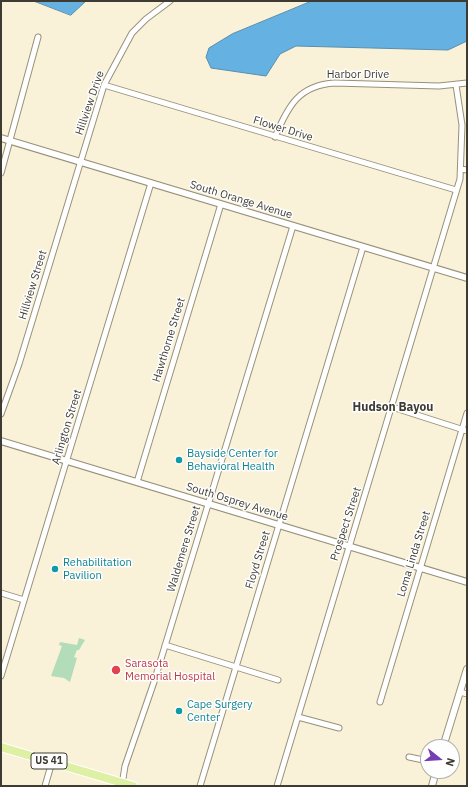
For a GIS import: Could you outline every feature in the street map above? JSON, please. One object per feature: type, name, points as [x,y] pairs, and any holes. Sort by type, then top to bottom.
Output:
[{"type":"main road","name":"US 41","points":[[1,747],[133,786]]},
{"type":"street","name":"Hillview Drive","points":[[81,162],[104,85],[132,33],[146,19],[170,1]]},
{"type":"street","points":[[1,173],[38,37]]},
{"type":"street","name":"Harbor Drive","points":[[275,137],[282,119],[293,102],[305,92],[319,85],[335,83],[456,85],[467,83]]},
{"type":"street","name":"Flower Drive","points":[[104,85],[456,190]]},
{"type":"street","points":[[433,268],[461,169],[462,125],[456,85]]},
{"type":"street","name":"South Orange Avenue","points":[[1,138],[467,278]]},
{"type":"street","name":"Hillview Street","points":[[1,414],[19,364],[81,162]]},
{"type":"street","points":[[461,169],[467,170]]},
{"type":"street","name":"Arlington Street","points":[[1,676],[151,183]]},
{"type":"street","name":"Hawthorne Street","points":[[137,482],[221,204]]},
{"type":"street","name":"Waldemere Street","points":[[122,784],[124,766],[165,645],[293,226]]},
{"type":"street","name":"Floyd Street","points":[[200,786],[363,247]]},
{"type":"street","name":"Prospect Street","points":[[278,786],[433,268]]},
{"type":"street","points":[[392,407],[465,430]]},
{"type":"street","name":"Loma Linda Street","points":[[380,702],[420,568],[465,430],[467,413]]},
{"type":"street","name":"South Osprey Avenue","points":[[1,441],[467,582]]},
{"type":"street","points":[[1,593],[24,600]]},
{"type":"street","points":[[165,645],[278,680]]},
{"type":"street","points":[[1,654],[7,656]]},
{"type":"street","points":[[445,739],[467,669]]},
{"type":"street","points":[[460,692],[467,694]]},
{"type":"street","points":[[298,717],[339,728]]},
{"type":"street","points":[[409,757],[420,760]]},
{"type":"street","points":[[45,786],[52,762]]},
{"type":"green space","points":[[79,638],[85,640],[79,650],[77,650],[74,657],[77,658],[70,682],[64,678],[51,676],[62,646],[59,645],[60,642],[77,645]]},
{"type":"water","points":[[34,1],[86,1],[71,15]]},
{"type":"water","points":[[312,1],[467,1],[467,41],[448,50],[296,46],[280,54],[266,76],[211,68],[206,57],[209,48],[232,34]]},
{"type":"place","name":"Bayside Center for Behavioral Health","points":[[179,460]]},
{"type":"place","name":"Rehabilitation Pavilion","points":[[55,569]]},
{"type":"place","name":"Sarasota Memorial Hospital","points":[[116,670]]},
{"type":"place","name":"Cape Surgery Center","points":[[179,711]]},
{"type":"district","name":"Hudson Bayou","points":[[393,408]]}]
